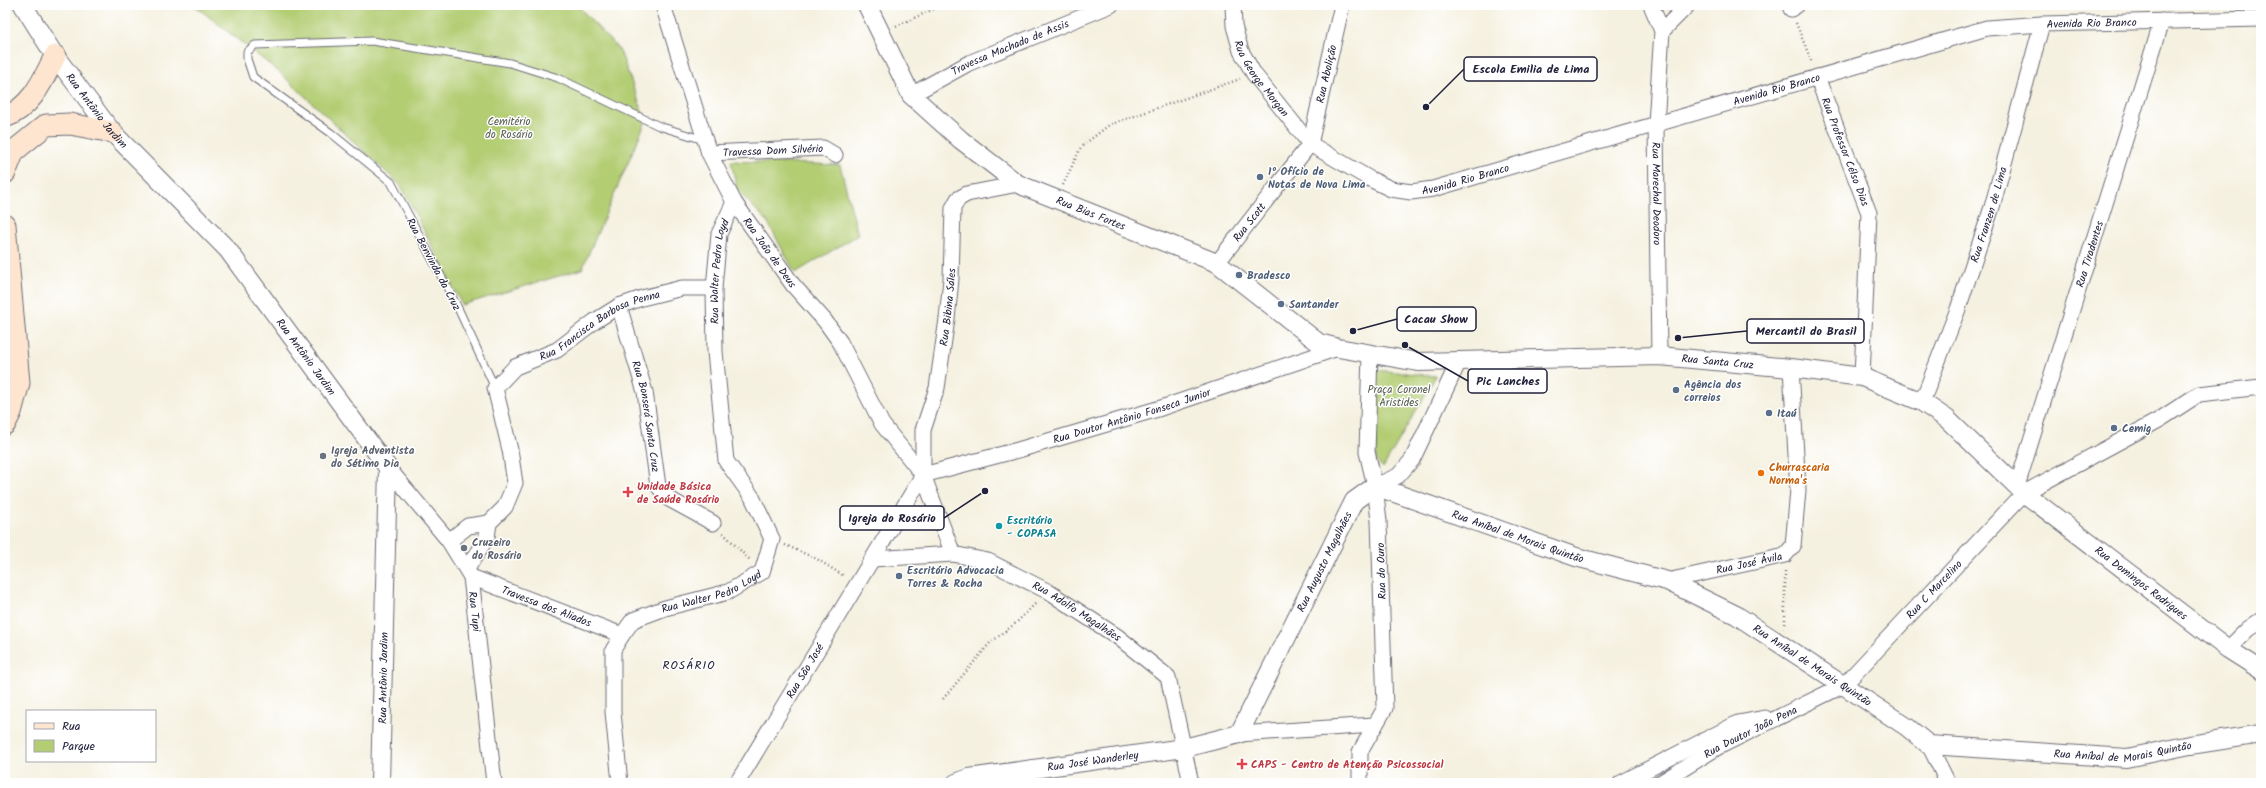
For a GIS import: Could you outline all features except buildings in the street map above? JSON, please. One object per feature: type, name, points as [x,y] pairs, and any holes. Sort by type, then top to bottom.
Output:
[{"type":"main road","points":[[5,117],[15,113],[32,98],[55,56]]},
{"type":"main road","points":[[5,173],[14,151],[46,125],[70,124],[112,132]]},
{"type":"main road","points":[[5,225],[19,384],[11,412],[5,424]]},
{"type":"street","name":"Rua Antônio Jardim","points":[[23,5],[55,56],[112,132],[228,250],[388,468],[380,783]]},
{"type":"street","name":"Rua João de Deus","points":[[663,5],[707,146],[734,202],[793,285],[825,321],[840,342],[882,424],[923,475]]},
{"type":"street","name":"Rua Bias Fortes","points":[[867,5],[879,34],[911,95],[961,140],[1018,184],[1217,263],[1320,343],[1370,354]]},
{"type":"street","name":"Travessa Machado de Assis","points":[[911,95],[970,63],[1111,5]]},
{"type":"street","name":"Rua George Morgan","points":[[1233,5],[1234,26],[1240,51],[1254,74],[1310,144]]},
{"type":"street","name":"Rua Abolição","points":[[1310,144],[1342,5]]},
{"type":"street","name":"Rua Marechal Deodoro","points":[[1651,5],[1662,31],[1656,124],[1660,356]]},
{"type":"street","points":[[1662,31],[1688,5]]},
{"type":"street","name":"Avenida Rio Branco","points":[[1310,144],[1370,179],[1391,189],[1411,192],[1433,189],[1987,28],[2042,24],[2261,19]]},
{"type":"street","name":"Rua Tiradentes","points":[[2021,490],[2162,21]]},
{"type":"street","name":"Rua Franzen de Lima","points":[[1922,402],[1958,309],[1992,207],[2042,24]]},
{"type":"street","name":"Rua Professor Célso Dias","points":[[1817,77],[1870,213],[1862,377]]},
{"type":"street","name":"Rua Scott","points":[[1217,263],[1310,144]]},
{"type":"street","name":"Travessa Dom Silvério","points":[[707,146],[824,148],[835,156]]},
{"type":"street","name":"Rua Bibina Sáles","points":[[923,475],[923,430],[937,388],[947,319],[951,279],[953,208],[958,199],[967,194],[1018,184]]},
{"type":"street","name":"Rua Walter Pedro Loyd","points":[[620,783],[613,712],[613,650],[622,635],[633,620],[664,608],[728,592],[762,572],[772,539],[752,497],[726,461],[715,352],[714,288],[719,234],[734,202]]},
{"type":"street","name":"Rua Francisca Barbosa Penna","points":[[495,388],[515,367],[557,350],[595,321],[619,306],[642,298],[682,288],[714,288]]},
{"type":"street","name":"Rua Bonserá Santa Cruz","points":[[619,306],[645,392],[658,486],[669,499],[713,523]]},
{"type":"street","name":"Rua Doutor Antônio Fonseca Junior","points":[[923,475],[1018,450],[1161,408],[1338,348]]},
{"type":"street","name":"Rua Santa Cruz","points":[[1370,354],[1418,362],[1660,356],[1791,368],[1862,377],[1922,402],[1947,418],[2021,490]]},
{"type":"street","name":"Rua do Ouro","points":[[1360,783],[1360,752],[1374,724],[1385,708],[1379,521],[1375,486],[1367,452],[1370,354]]},
{"type":"street","name":"Rua Augusto Magalhães","points":[[1239,734],[1354,501],[1375,486],[1398,476],[1412,460],[1459,361]]},
{"type":"street","name":"Rua José Ávila","points":[[1667,581],[1785,556],[1793,546],[1798,490],[1791,368]]},
{"type":"street","points":[[2021,490],[2159,420],[2199,394],[2261,387]]},
{"type":"street","name":"Rua Benvinda da Cruz","points":[[469,573],[486,537],[489,523],[506,507],[515,483],[510,450],[495,388]]},
{"type":"street","name":"Rua Tupi","points":[[388,468],[449,541],[469,573],[494,783]]},
{"type":"street","points":[[923,475],[953,554]]},
{"type":"street","name":"Rua São José","points":[[737,783],[923,475]]},
{"type":"street","name":"Rua Aníbal de Morais Quintão","points":[[1375,486],[1576,557],[1667,581],[1736,615],[1907,727],[1929,745],[2127,758],[2190,745],[2261,734]]},
{"type":"street","name":"Rua Domingos Rodrigues","points":[[2021,490],[2228,649],[2261,670]]},
{"type":"street","name":"Rua C Marcelino","points":[[1844,685],[2021,490]]},
{"type":"street","points":[[449,541],[468,526],[489,523]]},
{"type":"street","name":"Rua Adolfo Magalhães","points":[[872,559],[953,554],[988,561],[1047,591],[1118,637],[1168,677],[1191,783]]},
{"type":"street","name":"Travessa dos Aliados","points":[[469,573],[622,635]]},
{"type":"street","points":[[2228,649],[2248,629],[2261,620]]},
{"type":"street","name":"Rua Doutor João Pena","points":[[1660,783],[1718,747],[1844,685]]},
{"type":"street","points":[[1621,783],[1738,723],[1786,714]]},
{"type":"street","points":[[1184,748],[1239,734],[1374,724]]},
{"type":"street","points":[[1929,745],[1948,783]]},
{"type":"street","name":"Rua José Wanderley","points":[[956,783],[969,778],[1184,748]]},
{"type":"lane","name":"Rua Benvinda da Cruz","points":[[495,388],[457,306],[391,182],[331,133],[253,77],[247,60],[247,52],[255,45],[372,41],[510,63],[558,78],[659,126],[707,146]]},
{"type":"path","points":[[879,34],[943,5]]},
{"type":"path","points":[[1793,6],[1817,77]]},
{"type":"path","points":[[1057,199],[1081,147],[1109,125],[1254,74]]},
{"type":"path","points":[[713,523],[762,572]]},
{"type":"path","points":[[772,539],[817,559],[857,584]]},
{"type":"path","points":[[1785,556],[1785,648]]},
{"type":"path","points":[[943,700],[990,643],[1016,623],[1047,591]]},
{"type":"green space","name":"Cemitério do Rosário","points":[[194,5],[577,5],[620,51],[646,121],[582,269],[462,305],[401,186],[279,72]]},
{"type":"green space","points":[[731,161],[840,165],[858,235],[795,273],[767,221],[737,190]]},
{"type":"green space","name":"Praça Coronel Aristides","points":[[1376,370],[1436,376],[1383,468],[1376,461]]},
{"type":"place","name":"Escola Emilia de Lima","points":[[1426,107]]},
{"type":"place","name":"1º Ofício de Notas de Nova Lima","points":[[1260,177]]},
{"type":"place","name":"Bradesco","points":[[1239,275]]},
{"type":"place","name":"Santander","points":[[1281,304]]},
{"type":"place","name":"Cacau Show","points":[[1353,331]]},
{"type":"place","name":"Mercantil do Brasil","points":[[1678,338]]},
{"type":"place","name":"Pic Lanches","points":[[1405,345]]},
{"type":"place","name":"Agência dos correios","points":[[1676,390]]},
{"type":"place","name":"Itaú","points":[[1769,413]]},
{"type":"place","name":"Cemig","points":[[2114,428]]},
{"type":"place","name":"Igreja Adventista do Sétimo Dia","points":[[323,456]]},
{"type":"place","name":"Churrascaria Norma's","points":[[1761,473]]},
{"type":"place","name":"Igreja do Rosário","points":[[985,491]]},
{"type":"place","name":"Unidade Básica de Saúde Rosário","points":[[628,492]]},
{"type":"place","name":"Escritório - COPASA","points":[[999,526]]},
{"type":"place","name":"Cruzeiro do Rosário","points":[[464,548]]},
{"type":"place","name":"Escritório Advocacia Torres & Rocha","points":[[899,576]]},
{"type":"place","name":"CAPS - Centro de Atenção Psicossocial","points":[[1242,764]]},
{"type":"district","name":"ROSÁRIO","points":[[689,665]]}]
